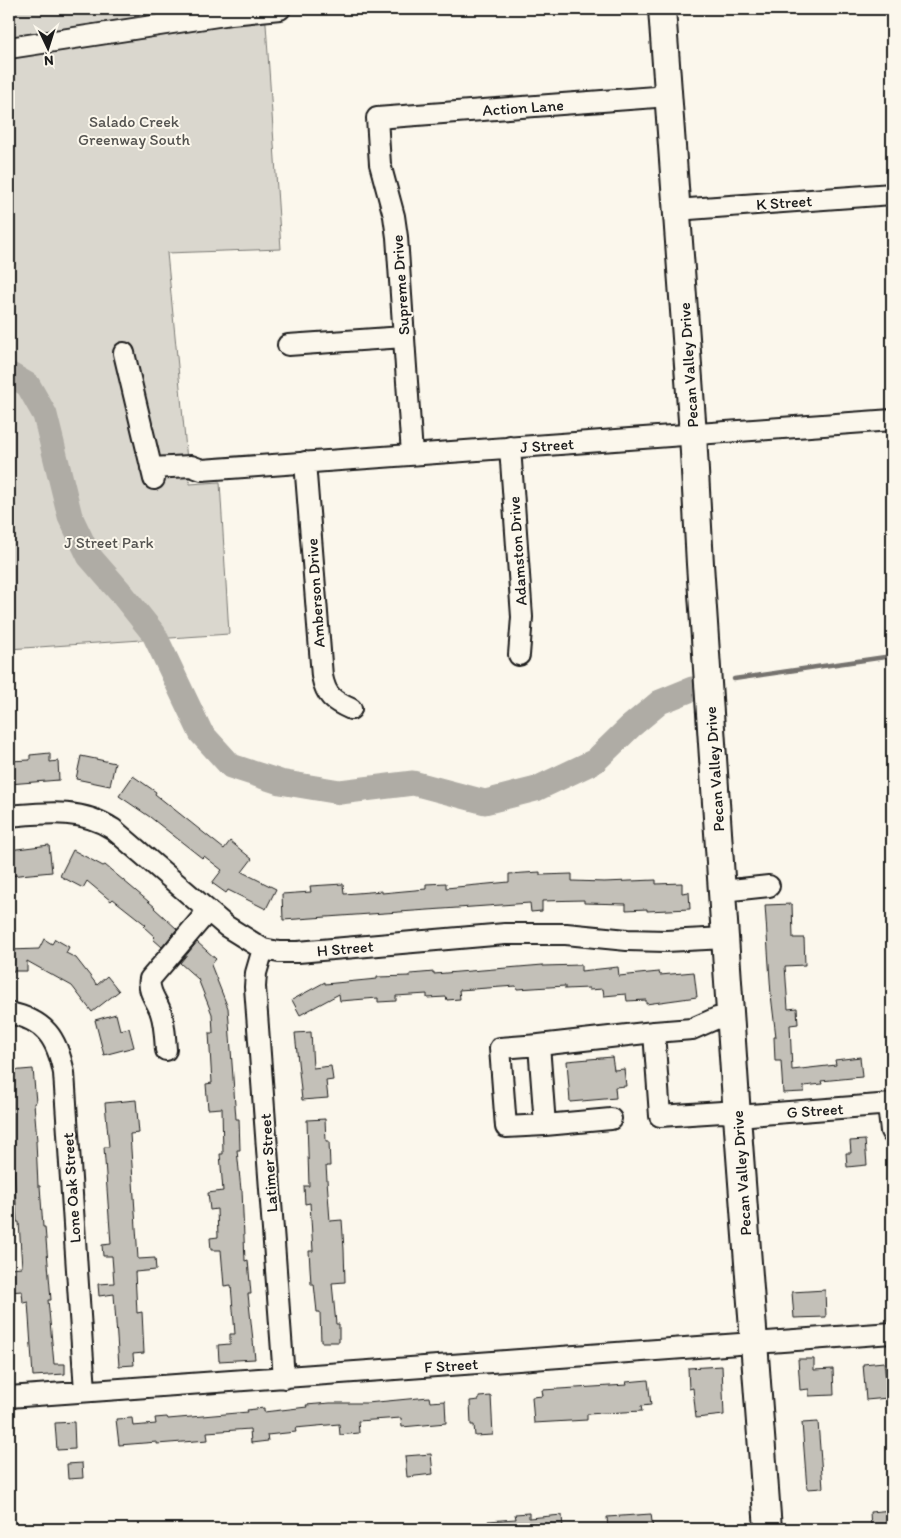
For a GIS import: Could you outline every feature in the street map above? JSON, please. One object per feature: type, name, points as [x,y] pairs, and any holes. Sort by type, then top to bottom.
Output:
[{"type":"main road","name":"Pecan Valley Drive","points":[[662,9],[693,434],[737,1116],[768,1529]]},
{"type":"street","points":[[9,48],[231,14],[280,9]]},
{"type":"street","name":"Action Lane","points":[[377,118],[669,96]]},
{"type":"street","name":"Supreme Drive","points":[[377,118],[380,164],[394,216],[397,237],[412,454]]},
{"type":"street","name":"K Street","points":[[676,210],[892,194]]},
{"type":"street","points":[[288,345],[404,337]]},
{"type":"street","name":"J Street","points":[[124,353],[152,474],[191,466],[202,470],[892,420]]},
{"type":"street","name":"Adamston Drive","points":[[510,447],[522,618],[519,655]]},
{"type":"street","name":"Amberson Drive","points":[[305,462],[322,676],[325,691],[337,702],[351,709]]},
{"type":"street","name":"H Street","points":[[9,816],[67,813],[101,821],[113,829],[226,926],[263,949],[279,952],[298,952],[506,934],[566,934],[627,940],[666,941],[726,938]]},
{"type":"street","points":[[722,891],[770,886]]},
{"type":"street","points":[[166,1050],[161,1012],[150,987],[150,979],[208,911]]},
{"type":"street","name":"Latimer Street","points":[[263,949],[256,973],[255,987],[284,1378]]},
{"type":"street","name":"Lone Oak Street","points":[[9,1013],[30,1019],[42,1026],[55,1043],[61,1060],[85,1391]]},
{"type":"street","points":[[610,1119],[506,1127],[500,1048],[692,1029],[717,1018],[731,1017]]},
{"type":"street","name":"G Street","points":[[654,1032],[660,1116],[722,1112],[737,1116],[890,1105]]},
{"type":"street","points":[[539,1045],[545,1124]]},
{"type":"street","points":[[890,1105],[892,1133]]},
{"type":"street","name":"F Street","points":[[9,1397],[892,1333]]},
{"type":"green space","points":[[9,9],[265,9],[281,249],[167,253],[190,484],[220,482],[229,634],[9,649]]},
{"type":"building","points":[[50,753],[50,762],[58,761],[59,780],[9,784],[9,761],[30,760],[30,755]]},
{"type":"building","points":[[81,756],[115,763],[110,786],[76,779]]},
{"type":"building","points":[[133,776],[156,792],[155,794],[224,849],[230,841],[252,859],[242,872],[276,889],[266,909],[228,890],[226,893],[212,883],[222,870],[204,856],[202,858],[150,817],[119,796]]},
{"type":"building","points":[[49,845],[52,872],[9,876],[9,850]]},
{"type":"building","points":[[73,850],[103,866],[105,865],[155,907],[177,929],[162,947],[144,927],[146,925],[113,899],[111,901],[87,881],[83,888],[60,876]]},
{"type":"building","points":[[540,872],[540,875],[572,874],[572,881],[656,880],[656,884],[682,883],[682,893],[689,892],[690,909],[626,910],[626,904],[584,903],[584,900],[542,901],[542,911],[531,912],[530,903],[283,920],[282,894],[311,892],[310,886],[343,884],[344,894],[382,891],[382,893],[426,889],[426,884],[446,883],[446,888],[509,882],[509,874]]},
{"type":"building","points":[[792,904],[793,938],[804,938],[805,965],[785,966],[788,1009],[797,1008],[798,1024],[790,1025],[792,1070],[836,1065],[835,1060],[860,1057],[862,1077],[821,1081],[822,1084],[804,1086],[804,1092],[783,1093],[781,1061],[775,1061],[774,1037],[776,1037],[765,905]]},
{"type":"building","points":[[44,939],[52,944],[55,939],[69,947],[66,953],[76,958],[97,985],[107,976],[119,991],[92,1012],[72,986],[27,961],[27,971],[9,971],[9,950],[39,949]]},
{"type":"building","points":[[197,942],[216,959],[211,965],[228,1008],[236,1119],[239,1119],[240,1150],[237,1150],[242,1190],[245,1261],[248,1260],[251,1294],[248,1294],[255,1359],[219,1361],[218,1345],[230,1344],[230,1334],[235,1334],[231,1285],[224,1286],[221,1250],[211,1250],[210,1238],[218,1237],[217,1209],[210,1210],[208,1193],[223,1191],[220,1154],[223,1154],[222,1108],[208,1109],[206,1084],[212,1083],[209,1033],[213,1033],[212,1014],[198,979],[180,963]]},
{"type":"building","points":[[543,965],[581,965],[581,971],[618,967],[619,976],[659,972],[660,975],[694,972],[697,997],[646,1004],[646,1000],[627,1001],[626,994],[604,996],[603,989],[565,989],[565,986],[517,989],[516,986],[459,990],[460,999],[447,1000],[446,997],[427,998],[427,994],[396,996],[396,1001],[378,1002],[378,998],[340,1001],[339,994],[300,1015],[292,1000],[325,982],[325,984],[377,979],[377,977],[410,976],[410,974],[434,972],[434,974]]},
{"type":"building","points":[[116,1014],[120,1030],[129,1028],[134,1047],[104,1055],[95,1020]]},
{"type":"building","points":[[311,1032],[313,1068],[331,1066],[333,1080],[326,1081],[328,1098],[302,1100],[295,1033]]},
{"type":"building","points":[[612,1057],[614,1070],[624,1069],[626,1086],[615,1087],[616,1098],[570,1102],[567,1061]]},
{"type":"building","points":[[33,1069],[36,1102],[34,1103],[38,1186],[40,1186],[43,1227],[45,1227],[51,1300],[48,1300],[54,1364],[65,1364],[65,1374],[33,1376],[28,1302],[23,1303],[22,1291],[9,1292],[9,1268],[22,1267],[19,1222],[17,1222],[13,1143],[9,1143],[9,1071]]},
{"type":"building","points":[[136,1100],[139,1133],[130,1134],[138,1259],[155,1258],[156,1270],[135,1272],[137,1313],[142,1312],[144,1353],[133,1354],[134,1365],[119,1366],[114,1294],[99,1296],[98,1284],[114,1283],[112,1256],[103,1256],[102,1245],[111,1244],[104,1147],[109,1147],[105,1103]]},
{"type":"building","points":[[325,1119],[326,1141],[329,1141],[330,1166],[326,1166],[330,1221],[342,1220],[344,1249],[345,1282],[332,1283],[336,1324],[339,1324],[339,1342],[321,1342],[320,1312],[317,1312],[314,1284],[311,1284],[309,1251],[313,1251],[310,1203],[305,1204],[304,1186],[309,1186],[307,1120]]},
{"type":"building","points":[[865,1140],[867,1165],[847,1167],[846,1153],[851,1153],[850,1141]]},
{"type":"building","points":[[825,1290],[826,1317],[794,1318],[792,1292]]},
{"type":"building","points":[[798,1359],[814,1359],[814,1370],[833,1369],[834,1395],[809,1396],[809,1389],[800,1390]]},
{"type":"building","points":[[884,1362],[888,1398],[866,1400],[863,1364]]},
{"type":"building","points":[[722,1366],[724,1415],[696,1418],[693,1388],[689,1389],[688,1368]]},
{"type":"building","points":[[648,1380],[651,1405],[641,1406],[642,1411],[587,1414],[587,1420],[534,1423],[532,1397],[543,1396],[542,1390],[627,1385],[626,1382]]},
{"type":"building","points":[[491,1396],[493,1435],[475,1436],[474,1425],[471,1425],[470,1401],[479,1400],[479,1397]]},
{"type":"building","points":[[429,1397],[430,1402],[445,1401],[446,1423],[402,1427],[401,1418],[358,1421],[359,1433],[340,1435],[339,1424],[295,1428],[296,1432],[267,1435],[268,1441],[251,1443],[250,1429],[207,1432],[208,1440],[119,1445],[116,1419],[132,1418],[133,1426],[156,1424],[155,1418],[167,1417],[168,1419],[248,1412],[247,1410],[264,1408],[264,1412],[307,1407],[306,1405],[367,1403]]},
{"type":"building","points":[[74,1422],[75,1449],[57,1450],[55,1423]]},
{"type":"building","points":[[818,1422],[823,1488],[807,1489],[802,1423]]},
{"type":"building","points":[[431,1454],[433,1474],[407,1477],[405,1456]]},
{"type":"building","points":[[82,1463],[83,1478],[68,1479],[67,1464]]},
{"type":"building","points":[[892,1510],[892,1526],[871,1528],[870,1512]]},
{"type":"building","points":[[529,1513],[529,1518],[562,1515],[563,1529],[488,1529],[488,1521],[516,1519],[515,1514]]},
{"type":"building","points":[[651,1514],[653,1529],[608,1529],[607,1517]]},
{"type":"waterway","points":[[9,374],[28,385],[45,415],[70,516],[89,556],[154,634],[201,733],[231,766],[280,782],[340,792],[413,783],[485,802],[536,789],[595,761],[630,727],[660,702],[692,689]]},
{"type":"waterway","points":[[734,679],[892,656]]},
{"type":"park label","name":"Salado Creek Greenway South","points":[[134,130]]},
{"type":"park label","name":"J Street Park","points":[[109,542]]}]
